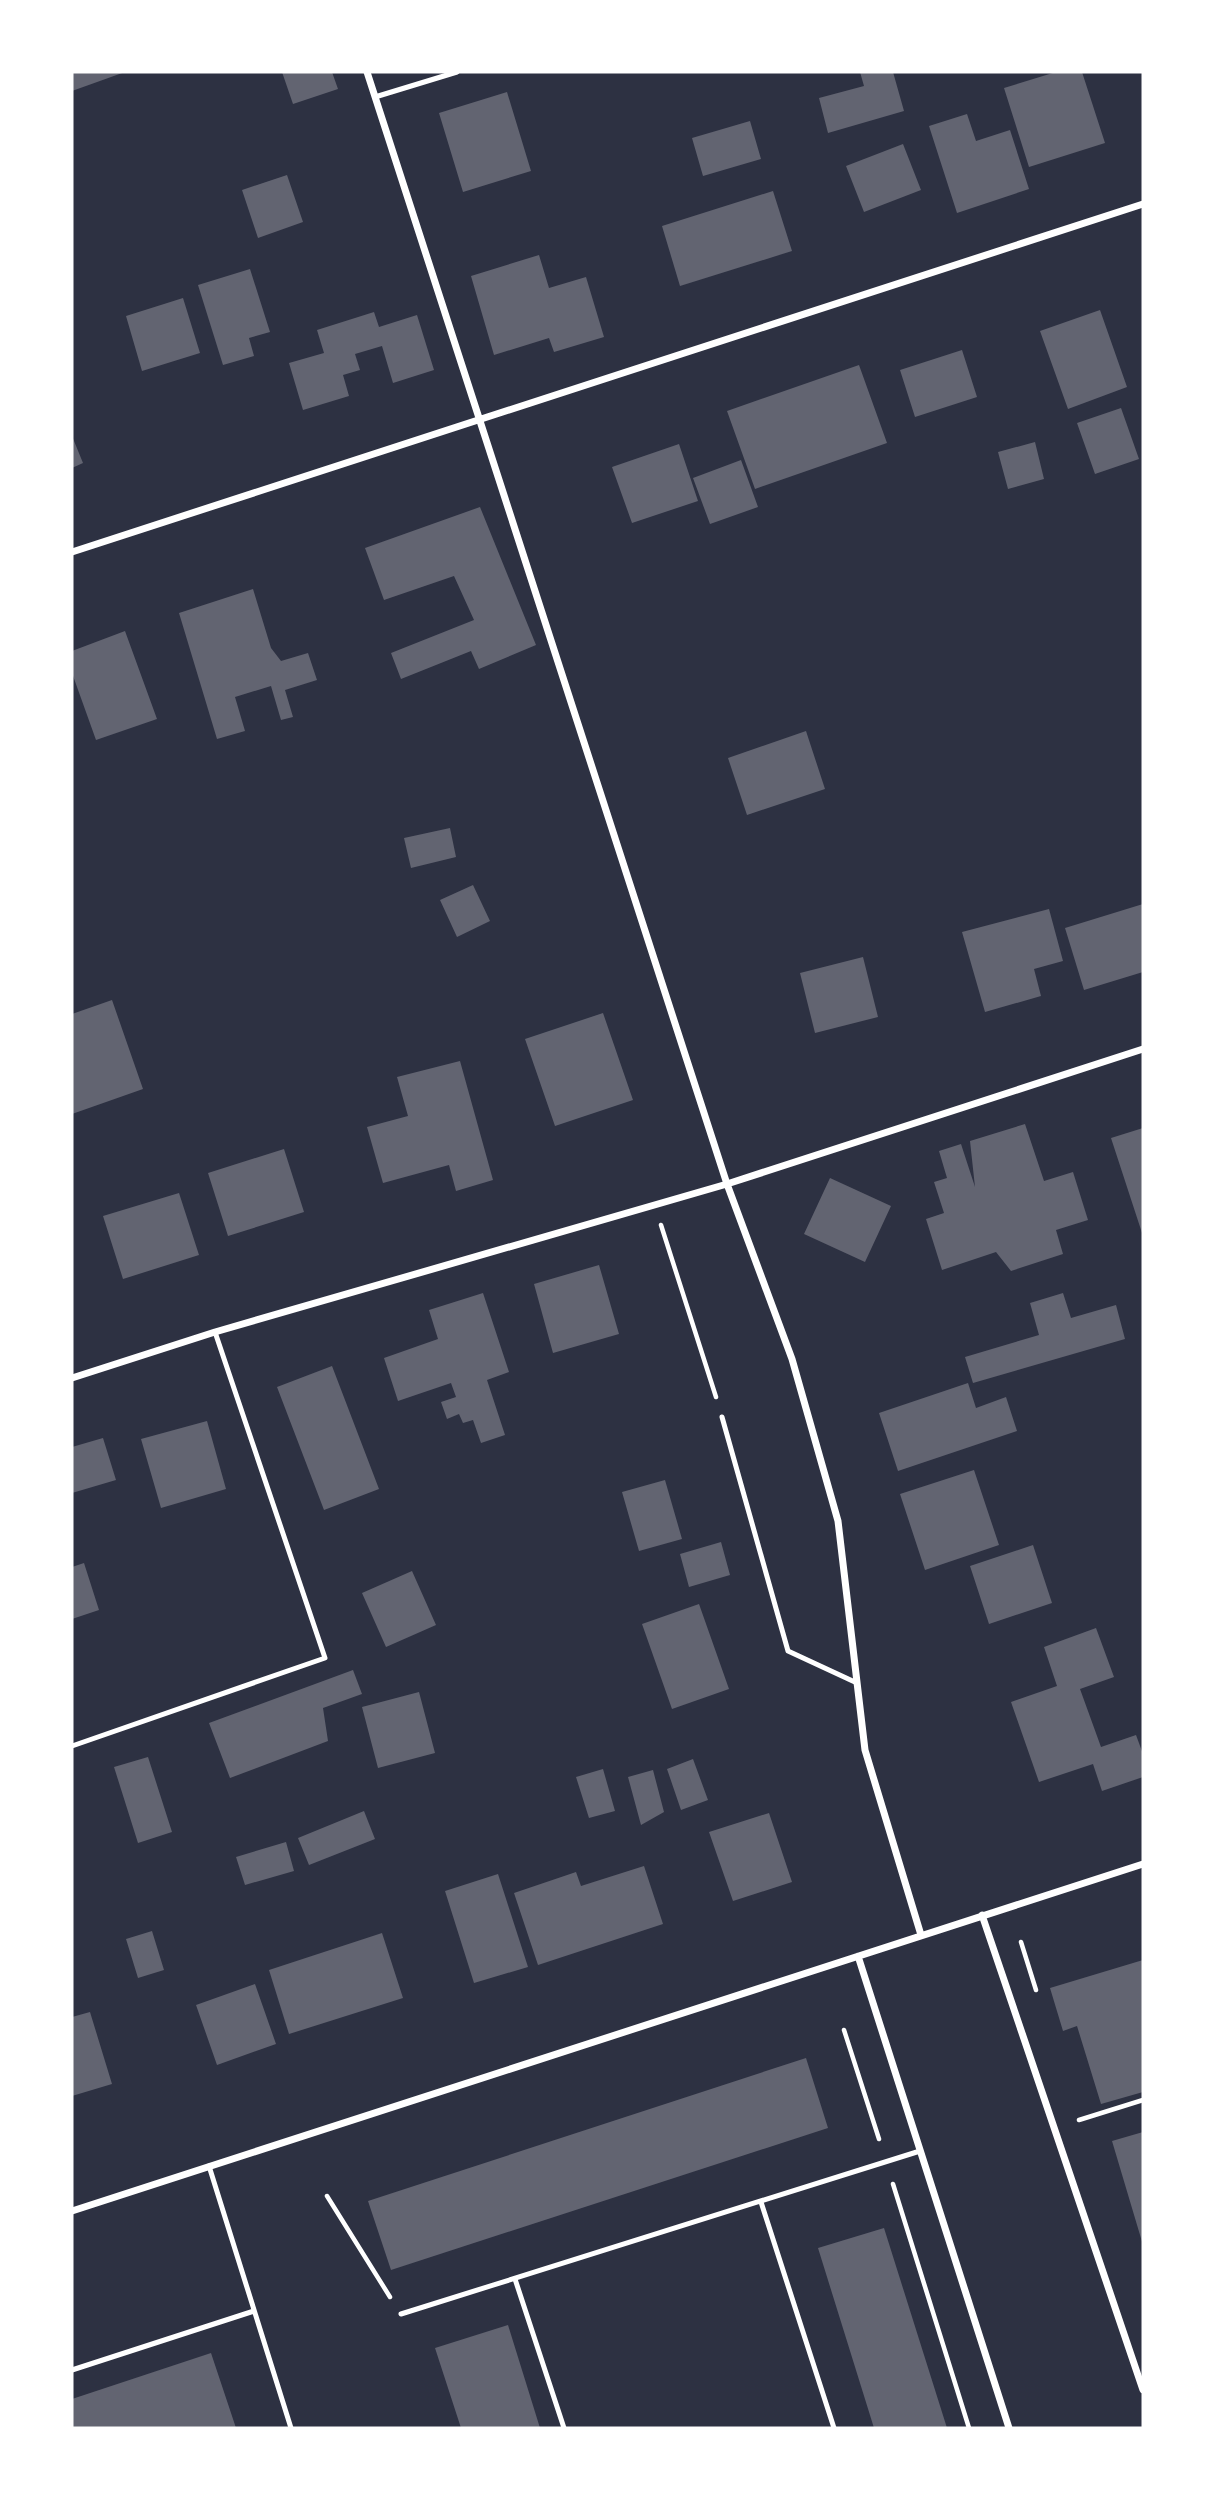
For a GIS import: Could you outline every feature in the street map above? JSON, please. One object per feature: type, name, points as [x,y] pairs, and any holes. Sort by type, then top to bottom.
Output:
[{"type":"street","points":[[367,72],[727,1184],[792,1359],[838,1521],[865,1750],[922,1935]]},
{"type":"street","points":[[72,552],[1143,204]]},
{"type":"street","points":[[72,1375],[727,1184],[1143,1049]]},
{"type":"street","points":[[72,2210],[1143,1864]]},
{"type":"street","points":[[982,1915],[1143,2390]]},
{"type":"street","points":[[858,1956],[1009,2428]]},
{"type":"lane","points":[[375,97],[457,72]]},
{"type":"lane","points":[[72,1746],[325,1658],[215,1332]]},
{"type":"lane","points":[[722,1417],[788,1651],[857,1684]]},
{"type":"lane","points":[[401,2314],[920,2151]]},
{"type":"lane","points":[[209,2166],[290,2428]]},
{"type":"lane","points":[[761,2202],[834,2428]]},
{"type":"lane","points":[[515,2278],[564,2428]]},
{"type":"lane","points":[[72,2370],[254,2311]]},
{"type":"path","points":[[654,1205],[722,1417]]},
{"type":"path","points":[[845,2030],[969,2428]]},
{"type":"path","points":[[1079,2120],[1143,2100]]},
{"type":"path","points":[[327,2196],[401,2314]]},
{"type":"building","points":[[72,72],[125,72],[72,91]]},
{"type":"building","points":[[282,72],[332,72],[338,89],[293,104]]},
{"type":"building","points":[[860,72],[893,72],[904,111],[828,133],[819,98],[864,86]]},
{"type":"building","points":[[1056,72],[1082,72],[1105,143],[1029,167],[1004,88]]},
{"type":"building","points":[[507,92],[531,171],[463,192],[439,113]]},
{"type":"building","points":[[967,114],[976,141],[1010,130],[1029,189],[957,213],[929,126]]},
{"type":"building","points":[[750,121],[761,159],[703,176],[692,138]]},
{"type":"building","points":[[903,144],[921,190],[864,212],[846,166]]},
{"type":"building","points":[[287,175],[303,222],[258,238],[242,190]]},
{"type":"building","points":[[773,191],[792,251],[680,286],[662,226]]},
{"type":"building","points":[[539,255],[549,288],[586,277],[604,337],[554,352],[549,338],[494,355],[471,276]]},
{"type":"building","points":[[250,269],[270,332],[249,338],[254,356],[223,365],[198,285]]},
{"type":"building","points":[[183,298],[200,353],[142,371],[126,316]]},
{"type":"building","points":[[1100,310],[1127,387],[1068,409],[1040,331]]},
{"type":"building","points":[[374,312],[379,327],[417,315],[434,370],[393,383],[382,346],[355,354],[360,370],[343,375],[349,396],[303,410],[289,363],[324,353],[317,330]]},
{"type":"building","points":[[962,350],[977,397],[915,417],[900,370]]},
{"type":"building","points":[[859,365],[887,443],[755,489],[727,411]]},
{"type":"building","points":[[1121,408],[1139,459],[1095,474],[1077,423]]},
{"type":"building","points":[[72,436],[83,463],[72,468]]},
{"type":"building","points":[[1035,442],[1044,479],[1008,489],[998,452]]},
{"type":"building","points":[[679,444],[698,501],[632,523],[612,467]]},
{"type":"building","points":[[741,460],[758,507],[710,524],[693,478]]},
{"type":"building","points":[[480,507],[536,645],[479,669],[471,651],[401,679],[391,653],[474,620],[454,576],[384,600],[365,548]]},
{"type":"building","points":[[253,589],[271,648],[281,661],[308,653],[317,680],[285,690],[293,717],[281,720],[271,686],[235,697],[245,731],[217,739],[179,613]]},
{"type":"building","points":[[125,631],[157,719],[96,740],[72,673],[72,651]]},
{"type":"building","points":[[806,731],[825,789],[747,815],[728,758]]},
{"type":"building","points":[[450,828],[456,857],[411,868],[404,838]]},
{"type":"building","points":[[473,885],[490,921],[457,937],[440,900]]},
{"type":"building","points":[[1143,904],[1143,972],[1084,990],[1065,928]]},
{"type":"building","points":[[1049,909],[1063,961],[1034,969],[1041,996],[985,1012],[962,932]]},
{"type":"building","points":[[863,957],[878,1017],[815,1033],[800,973]]},
{"type":"building","points":[[112,1000],[143,1089],[72,1114],[72,1014]]},
{"type":"building","points":[[603,1013],[633,1100],[555,1126],[525,1039]]},
{"type":"building","points":[[460,1061],[493,1180],[456,1191],[449,1165],[383,1183],[367,1127],[408,1116],[397,1077]]},
{"type":"building","points":[[1025,1124],[1044,1181],[1073,1172],[1088,1220],[1056,1230],[1063,1254],[1011,1271],[996,1252],[942,1270],[926,1219],[944,1213],[934,1182],[947,1178],[939,1151],[961,1144],[975,1187],[970,1141]]},
{"type":"building","points":[[1143,1128],[1143,1236],[1111,1138]]},
{"type":"building","points":[[284,1149],[304,1212],[228,1236],[208,1173]]},
{"type":"building","points":[[830,1178],[891,1206],[865,1262],[804,1234]]},
{"type":"building","points":[[179,1193],[199,1255],[123,1279],[103,1216]]},
{"type":"building","points":[[599,1265],[619,1334],[553,1353],[534,1284]]},
{"type":"building","points":[[483,1293],[509,1372],[487,1380],[505,1435],[481,1443],[473,1420],[463,1423],[459,1414],[447,1419],[441,1402],[456,1397],[451,1383],[398,1401],[384,1358],[438,1339],[429,1310]]},
{"type":"building","points":[[1063,1293],[1071,1318],[1116,1305],[1125,1339],[973,1383],[965,1357],[1039,1335],[1030,1303]]},
{"type":"building","points":[[332,1366],[379,1489],[324,1510],[277,1387]]},
{"type":"building","points":[[968,1383],[976,1408],[1006,1397],[1017,1431],[898,1471],[879,1413]]},
{"type":"building","points":[[207,1421],[226,1489],[161,1508],[141,1439]]},
{"type":"building","points":[[103,1438],[116,1480],[72,1493],[72,1447]]},
{"type":"building","points":[[974,1470],[999,1545],[925,1570],[900,1494]]},
{"type":"building","points":[[665,1480],[682,1539],[639,1551],[622,1492]]},
{"type":"building","points":[[721,1542],[730,1575],[689,1587],[680,1554]]},
{"type":"building","points":[[1033,1545],[1052,1603],[989,1624],[970,1566]]},
{"type":"building","points":[[84,1563],[99,1610],[72,1619],[72,1567]]},
{"type":"building","points":[[412,1571],[436,1625],[386,1647],[362,1593]]},
{"type":"building","points":[[699,1604],[729,1689],[672,1709],[642,1624]]},
{"type":"building","points":[[1096,1628],[1114,1677],[1080,1689],[1101,1747],[1136,1735],[1143,1754],[1143,1777],[1102,1791],[1093,1764],[1039,1782],[1011,1702],[1057,1686],[1044,1647]]},
{"type":"building","points":[[353,1670],[362,1694],[323,1708],[328,1741],[230,1778],[209,1723]]},
{"type":"building","points":[[419,1692],[435,1753],[378,1768],[362,1707]]},
{"type":"building","points":[[148,1757],[172,1832],[138,1843],[114,1767]]},
{"type":"building","points":[[693,1759],[708,1800],[681,1810],[667,1769]]},
{"type":"building","points":[[603,1769],[615,1811],[589,1818],[576,1777]]},
{"type":"building","points":[[653,1770],[664,1812],[641,1825],[628,1777]]},
{"type":"building","points":[[364,1811],[375,1839],[309,1865],[298,1838]]},
{"type":"building","points":[[769,1813],[792,1882],[733,1901],[709,1832]]},
{"type":"building","points":[[286,1842],[294,1871],[245,1885],[236,1857]]},
{"type":"building","points":[[644,1866],[663,1924],[538,1965],[514,1893],[576,1872],[581,1886]]},
{"type":"building","points":[[498,1874],[528,1967],[474,1983],[445,1891]]},
{"type":"building","points":[[152,1931],[164,1970],[138,1978],[126,1939]]},
{"type":"building","points":[[382,1933],[403,1998],[289,2034],[269,1970]]},
{"type":"building","points":[[1143,1960],[1143,2092],[1101,2104],[1077,2026],[1063,2031],[1050,1988]]},
{"type":"building","points":[[255,1984],[276,2044],[217,2065],[196,2005]]},
{"type":"building","points":[[90,2012],[112,2084],[72,2096],[72,2017]]},
{"type":"building","points":[[806,2058],[828,2128],[391,2270],[368,2201]]},
{"type":"building","points":[[1143,2132],[1143,2245],[1112,2141]]},
{"type":"building","points":[[884,2228],[947,2428],[874,2428],[818,2248]]},
{"type":"building","points":[[508,2325],[540,2428],[461,2428],[435,2348]]},
{"type":"building","points":[[211,2353],[236,2428],[72,2428],[72,2399]]}]
